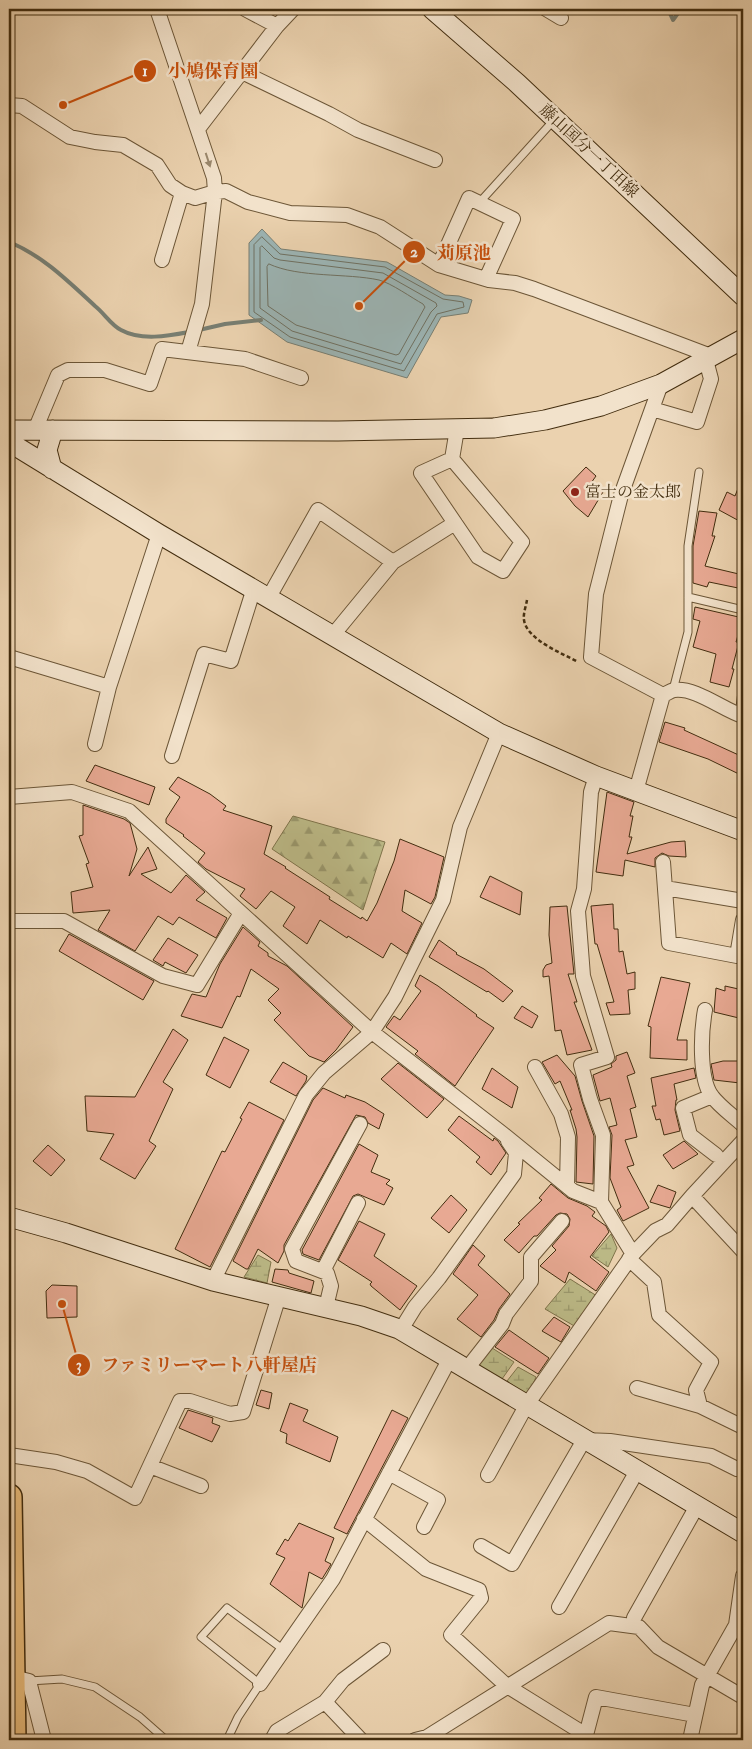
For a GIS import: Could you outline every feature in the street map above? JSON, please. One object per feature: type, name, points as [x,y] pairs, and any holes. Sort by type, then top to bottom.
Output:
[{"type":"highway","points":[[9,1497],[10,1588],[21,1679],[13,1740]]},
{"type":"street","points":[[157,9],[214,178],[215,192],[202,304],[188,352]]},
{"type":"street","points":[[245,9],[276,26]]},
{"type":"street","points":[[198,129],[276,26],[293,9]]},
{"type":"street","name":"藤山国分一丁田線","points":[[432,9],[517,83],[743,296]]},
{"type":"street","points":[[546,9],[561,18]]},
{"type":"street","points":[[242,72],[358,130],[435,160]]},
{"type":"street","points":[[9,105],[22,106],[70,137],[123,145],[157,165],[170,185],[182,193],[195,198],[226,191],[248,202],[290,213],[347,215],[380,227],[439,265],[486,279],[534,289],[709,358]]},
{"type":"street","points":[[162,260],[182,193]]},
{"type":"street","points":[[439,265],[469,198],[512,220],[486,279]]},
{"type":"street","points":[[9,430],[494,428],[545,420],[601,406],[661,384],[743,339]]},
{"type":"street","points":[[52,469],[44,430],[58,375],[68,370],[105,370],[150,384],[162,350],[245,359],[301,378]]},
{"type":"street","points":[[652,409],[697,422],[711,379],[709,358]]},
{"type":"street","points":[[661,384],[621,495],[596,594],[591,657],[668,693],[684,691],[707,699],[741,716]]},
{"type":"street","points":[[452,459],[421,473],[478,557],[503,570],[522,542],[452,459],[457,429]]},
{"type":"street","points":[[9,442],[159,534],[333,634],[499,733],[596,776],[743,831]]},
{"type":"street","points":[[172,756],[204,654],[231,661],[261,592],[318,510],[393,562]]},
{"type":"street","points":[[333,634],[393,562],[455,523]]},
{"type":"street","points":[[95,744],[109,687],[159,534]]},
{"type":"street","points":[[9,657],[109,687]]},
{"type":"street","points":[[636,791],[668,693]]},
{"type":"street","points":[[214,1281],[306,1095],[324,1073],[372,1032],[395,997],[443,900],[460,827],[499,733]]},
{"type":"street","points":[[596,776],[591,792],[584,889],[578,911],[583,976],[607,1057],[581,1066],[603,1135],[601,1202],[631,1257],[654,1282],[659,1315],[711,1362],[696,1390],[700,1406]]},
{"type":"street","points":[[9,797],[72,792],[129,811],[372,1032],[573,1191],[601,1202]]},
{"type":"street","points":[[663,862],[669,943],[737,956],[743,920]]},
{"type":"street","points":[[665,888],[743,901]]},
{"type":"street","points":[[9,922],[64,921],[163,976],[197,985],[241,913]]},
{"type":"street","points":[[705,1010],[702,1028],[704,1081],[712,1096],[743,1125]]},
{"type":"street","points":[[536,1067],[561,1114],[568,1137],[567,1186]]},
{"type":"street","points":[[712,1096],[682,1108],[690,1135],[716,1155]]},
{"type":"street","points":[[326,1307],[332,1286],[327,1273],[296,1261],[292,1249],[360,1124]]},
{"type":"street","points":[[399,1329],[402,1328],[415,1307],[439,1278],[514,1174],[516,1153],[503,1134]]},
{"type":"street","points":[[488,1475],[526,1406],[631,1257],[655,1231],[667,1225],[743,1141]]},
{"type":"street","points":[[692,1196],[743,1251]]},
{"type":"street","points":[[323,1272],[358,1203]]},
{"type":"street","points":[[9,1217],[66,1233],[214,1281],[326,1307],[399,1329],[743,1533]]},
{"type":"street","points":[[466,1370],[502,1324],[506,1314],[531,1281],[531,1258],[562,1221]]},
{"type":"street","points":[[9,1455],[56,1462],[87,1471],[135,1498],[180,1401],[190,1401],[230,1414],[242,1412],[279,1296]]},
{"type":"street","points":[[260,1684],[333,1578],[449,1360]]},
{"type":"street","points":[[637,1388],[700,1406],[743,1427]]},
{"type":"street","points":[[584,1440],[610,1441],[711,1456],[743,1470]]},
{"type":"street","points":[[481,1546],[512,1564],[584,1440]]},
{"type":"street","points":[[150,1466],[201,1486]]},
{"type":"street","points":[[558,1607],[637,1471]]},
{"type":"street","points":[[389,1473],[438,1500],[424,1527]]},
{"type":"street","points":[[634,1618],[696,1506]]},
{"type":"street","points":[[364,1519],[426,1569],[479,1590],[481,1598],[451,1635],[508,1686],[586,1735],[596,1697],[695,1715]]},
{"type":"street","points":[[690,1740],[702,1685],[736,1625],[743,1576]]},
{"type":"street","points":[[415,1740],[427,1736],[608,1623],[639,1627],[658,1647],[743,1697]]},
{"type":"street","points":[[272,1740],[278,1731],[325,1702],[343,1680],[383,1650]]},
{"type":"street","points":[[21,1679],[44,1740]]},
{"type":"street","points":[[325,1702],[361,1740]]},
{"type":"lane","points":[[479,203],[555,120]]},
{"type":"lane","points":[[668,693],[688,632],[688,546],[699,472]]},
{"type":"lane","points":[[688,597],[743,610]]},
{"type":"lane","points":[[741,716],[743,684]]},
{"type":"lane","points":[[227,1740],[238,1717],[260,1684],[201,1637],[227,1608],[284,1650]]},
{"type":"lane","points":[[21,1679],[62,1679],[95,1687],[140,1717],[166,1740]]},
{"type":"green space","points":[[293,816],[385,842],[363,910],[272,849]]},
{"type":"green space","points":[[611,1234],[617,1248],[608,1267],[592,1256]]},
{"type":"green space","points":[[258,1255],[271,1262],[267,1283],[244,1277]]},
{"type":"green space","points":[[570,1279],[597,1296],[576,1327],[545,1309]]},
{"type":"green space","points":[[489,1346],[514,1362],[502,1379],[473,1365]]},
{"type":"green space","points":[[518,1367],[536,1377],[528,1396],[507,1381]]},
{"type":"water","points":[[262,229],[281,249],[387,262],[445,295],[459,296],[472,300],[468,313],[441,317],[407,378],[287,342],[249,315],[249,243]]},
{"type":"building","name":"富士の金太郎","points":[[586,467],[596,476],[591,483],[603,492],[588,517],[575,506],[563,491]]},
{"type":"building","points":[[743,476],[743,523],[719,510],[727,492],[735,496]]},
{"type":"building","points":[[699,511],[717,513],[712,536],[715,536],[705,566],[743,575],[743,589],[709,582],[707,587],[693,583],[693,546]]},
{"type":"building","points":[[695,607],[743,618],[736,642],[739,642],[729,687],[710,682],[716,654],[693,647],[700,621],[693,619]]},
{"type":"building","points":[[665,722],[685,728],[684,730],[743,757],[743,776],[708,759],[659,742]]},
{"type":"building","points":[[95,765],[155,787],[149,805],[86,781]]},
{"type":"building","points":[[178,777],[210,794],[226,806],[223,810],[272,826],[264,854],[330,897],[329,899],[367,921],[377,903],[394,861],[400,839],[444,857],[435,897],[431,904],[405,890],[402,911],[422,923],[407,954],[391,943],[383,958],[320,920],[307,944],[283,926],[295,907],[271,891],[256,909],[240,896],[245,889],[206,869],[198,862],[205,853],[166,823],[166,819],[180,797],[169,789]]},
{"type":"building","points":[[607,792],[634,802],[630,816],[633,816],[629,837],[632,837],[627,854],[671,842],[685,841],[686,857],[669,856],[662,853],[655,858],[655,867],[625,860],[623,876],[596,872]]},
{"type":"building","points":[[83,805],[124,819],[130,823],[137,849],[129,876],[148,847],[157,869],[141,874],[171,893],[186,875],[205,892],[196,900],[227,918],[216,938],[179,917],[173,925],[158,916],[135,951],[98,930],[110,910],[73,913],[71,892],[93,887],[86,864],[89,863],[79,836],[83,835]]},
{"type":"building","points":[[490,876],[522,892],[520,915],[480,897]]},
{"type":"building","points":[[613,904],[614,929],[618,929],[619,952],[623,951],[627,974],[635,972],[635,989],[628,990],[630,1014],[610,1015],[606,1003],[614,1002],[597,944],[595,944],[591,906]]},
{"type":"building","points":[[567,906],[574,974],[568,974],[577,1002],[574,1002],[592,1050],[567,1055],[561,1030],[555,1031],[549,976],[543,977],[543,970],[546,965],[552,963],[549,935],[550,907]]},
{"type":"building","points":[[243,927],[260,942],[258,946],[268,953],[268,956],[287,966],[353,1027],[336,1050],[324,1062],[309,1056],[274,1020],[281,1013],[268,1000],[279,989],[251,969],[240,997],[237,996],[222,1028],[181,1016],[192,994],[206,997],[220,964]]},
{"type":"building","points":[[69,934],[154,981],[143,1000],[59,951]]},
{"type":"building","points":[[168,938],[198,955],[186,973],[165,962],[163,966],[153,960]]},
{"type":"building","points":[[439,940],[456,954],[484,969],[513,991],[503,1002],[488,991],[429,957]]},
{"type":"building","points":[[420,975],[438,986],[494,1028],[455,1086],[415,1054],[418,1051],[386,1027],[394,1016],[400,1020],[421,991],[415,986]]},
{"type":"building","points":[[661,977],[690,983],[677,1040],[687,1040],[687,1060],[650,1058],[651,1027],[648,1026]]},
{"type":"building","points":[[725,986],[743,990],[743,1019],[714,1012],[716,988],[725,991]]},
{"type":"building","points":[[522,1006],[538,1016],[532,1028],[514,1018]]},
{"type":"building","points":[[173,1029],[188,1040],[163,1082],[173,1089],[149,1141],[156,1146],[135,1179],[100,1159],[114,1134],[87,1131],[85,1096],[135,1097]]},
{"type":"building","points":[[224,1037],[249,1050],[230,1088],[206,1075]]},
{"type":"building","points":[[627,1052],[635,1073],[627,1076],[636,1107],[630,1109],[637,1137],[625,1140],[634,1165],[627,1167],[649,1208],[623,1221],[617,1210],[621,1207],[610,1178],[612,1135],[609,1127],[617,1125],[610,1098],[600,1101],[593,1075],[612,1067],[611,1064],[616,1060],[616,1056]]},
{"type":"building","points":[[557,1055],[575,1076],[594,1136],[593,1184],[576,1182],[577,1137],[570,1110],[572,1110],[560,1081],[555,1084],[542,1062]]},
{"type":"building","points":[[723,1061],[739,1061],[740,1083],[714,1080],[711,1064]]},
{"type":"building","points":[[283,1062],[307,1076],[306,1081],[296,1096],[270,1082]]},
{"type":"building","points":[[398,1063],[444,1099],[427,1118],[381,1079]]},
{"type":"building","points":[[492,1068],[518,1087],[512,1108],[482,1089]]},
{"type":"building","points":[[694,1068],[696,1078],[674,1084],[677,1100],[675,1110],[680,1131],[664,1135],[660,1119],[656,1120],[652,1106],[656,1106],[651,1078]]},
{"type":"building","points":[[323,1088],[345,1098],[346,1095],[365,1102],[384,1114],[379,1129],[368,1123],[365,1117],[356,1115],[284,1245],[284,1251],[278,1263],[258,1249],[248,1269],[246,1269],[233,1261],[313,1100]]},
{"type":"building","points":[[249,1102],[284,1120],[210,1267],[175,1249],[222,1151],[225,1152]]},
{"type":"building","points":[[459,1116],[493,1141],[494,1138],[498,1141],[506,1153],[491,1175],[476,1162],[480,1157],[448,1130]]},
{"type":"building","points":[[684,1141],[698,1154],[673,1169],[663,1155]]},
{"type":"building","points":[[359,1144],[378,1155],[371,1172],[390,1180],[386,1184],[393,1188],[384,1205],[358,1194],[353,1196],[319,1260],[303,1254],[302,1250]]},
{"type":"building","points":[[48,1145],[65,1160],[51,1176],[33,1161]]},
{"type":"building","points":[[551,1184],[568,1198],[587,1206],[595,1212],[592,1216],[606,1226],[609,1232],[590,1257],[609,1272],[596,1291],[569,1272],[565,1283],[540,1266],[556,1250],[552,1246],[569,1226],[570,1219],[567,1214],[560,1213],[556,1215],[519,1253],[504,1240],[520,1224],[518,1223],[542,1200],[539,1198]]},
{"type":"building","points":[[658,1185],[676,1192],[670,1208],[650,1202]]},
{"type":"building","points":[[451,1195],[467,1210],[449,1233],[431,1218]]},
{"type":"building","points":[[359,1221],[385,1234],[374,1256],[417,1286],[400,1310],[371,1286],[372,1282],[338,1260]]},
{"type":"building","points":[[473,1245],[485,1256],[478,1265],[510,1294],[481,1337],[457,1319],[478,1295],[453,1274]]},
{"type":"building","points":[[275,1269],[288,1270],[289,1273],[314,1281],[311,1293],[272,1282]]},
{"type":"building","points":[[52,1285],[77,1286],[77,1317],[47,1318],[46,1291]]},
{"type":"building","points":[[554,1317],[570,1327],[561,1342],[542,1331]]},
{"type":"building","points":[[509,1330],[549,1358],[538,1374],[495,1347]]},
{"type":"building","points":[[261,1390],[272,1393],[269,1409],[256,1405]]},
{"type":"building","points":[[290,1403],[308,1410],[303,1421],[338,1437],[330,1462],[286,1443],[287,1434],[280,1431]]},
{"type":"building","points":[[188,1410],[213,1418],[212,1423],[220,1426],[212,1442],[179,1428]]},
{"type":"building","points":[[392,1410],[408,1418],[347,1534],[334,1528]]},
{"type":"building","points":[[299,1523],[334,1538],[325,1561],[331,1564],[322,1579],[309,1572],[302,1608],[270,1584],[285,1558],[276,1554],[285,1539],[288,1541]]},
{"type":"waterway","points":[[668,9],[673,20],[681,9]]},
{"type":"waterway","points":[[9,242],[33,254],[55,270],[121,330],[146,337],[189,332]]},
{"type":"waterway","points":[[199,330],[225,324],[261,320]]},
{"type":"place","name":"小鳩保育園","points":[[63,105]]},
{"type":"place","name":"苅原池","points":[[359,306]]},
{"type":"place","name":"富士の金太郎","points":[[575,492]]},
{"type":"place","name":"ファミリーマート八軒屋店","points":[[62,1304]]}]
